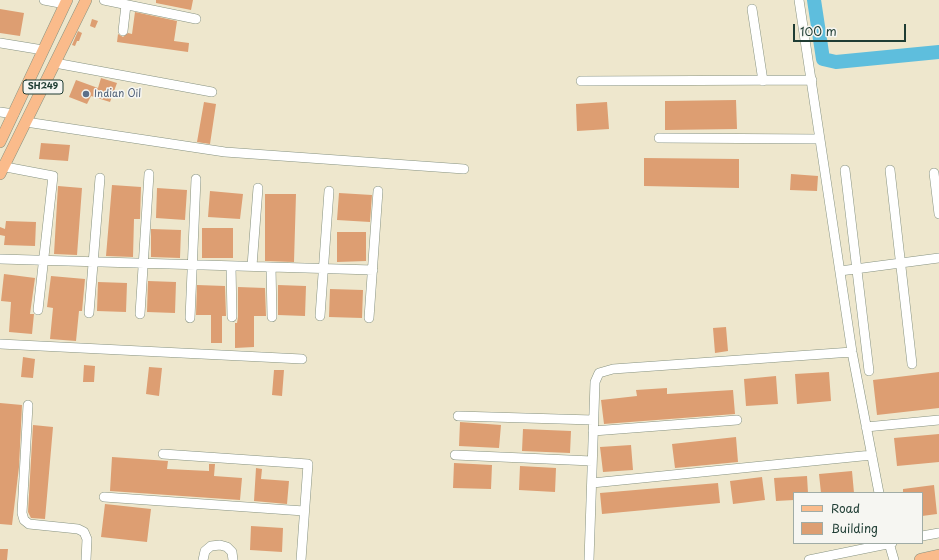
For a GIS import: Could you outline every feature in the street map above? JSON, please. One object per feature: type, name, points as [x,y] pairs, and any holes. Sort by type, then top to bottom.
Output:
[{"type":"highway","points":[[921,560],[939,556]]},
{"type":"main road","name":"SH249","points":[[1,169],[26,122],[86,0]]},
{"type":"main road","points":[[0,142],[66,2]]},
{"type":"street","points":[[44,0],[66,2]]},
{"type":"street","points":[[104,0],[196,19]]},
{"type":"street","points":[[798,0],[812,80],[852,352],[880,492]]},
{"type":"street","points":[[123,30],[126,5]]},
{"type":"street","points":[[752,9],[763,81]]},
{"type":"street","points":[[0,43],[43,50]]},
{"type":"street","points":[[55,62],[212,92]]},
{"type":"street","points":[[581,81],[812,80]]},
{"type":"street","points":[[0,112],[14,114]]},
{"type":"street","points":[[26,122],[225,152],[464,169]]},
{"type":"street","points":[[659,138],[820,139]]},
{"type":"street","points":[[1,169],[53,176],[38,310]]},
{"type":"street","points":[[845,170],[869,371]]},
{"type":"street","points":[[890,170],[912,364]]},
{"type":"street","points":[[140,314],[149,174]]},
{"type":"street","points":[[934,174],[939,214]]},
{"type":"street","points":[[89,313],[100,178]]},
{"type":"street","points":[[190,318],[196,179]]},
{"type":"street","points":[[252,266],[258,188]]},
{"type":"street","points":[[320,316],[329,191]]},
{"type":"street","points":[[369,318],[378,191]]},
{"type":"street","points":[[0,258],[373,270]]},
{"type":"street","points":[[840,271],[939,258]]},
{"type":"street","points":[[231,266],[232,317]]},
{"type":"street","points":[[271,267],[272,317]]},
{"type":"street","points":[[0,344],[302,359]]},
{"type":"street","points":[[589,560],[593,420],[596,376],[605,371],[852,352]]},
{"type":"street","points":[[28,405],[22,514],[24,520],[29,524],[78,529],[84,532],[87,539],[86,560]]},
{"type":"street","points":[[458,416],[593,420]]},
{"type":"street","points":[[593,431],[737,420]]},
{"type":"street","points":[[866,427],[939,420]]},
{"type":"street","points":[[162,454],[308,464],[301,560]]},
{"type":"street","points":[[455,455],[592,461]]},
{"type":"street","points":[[592,483],[872,455]]},
{"type":"street","points":[[104,497],[304,511]]},
{"type":"street","points":[[923,536],[939,533]]},
{"type":"street","points":[[809,560],[885,544]]},
{"type":"street","points":[[890,544],[894,560]]},
{"type":"street","points":[[203,560],[206,551],[211,546],[220,545],[227,546],[232,552],[233,560]]},
{"type":"building","points":[[156,0],[193,0],[191,10],[156,3]]},
{"type":"building","points":[[0,9],[24,13],[20,36],[0,33]]},
{"type":"building","points":[[135,12],[177,21],[174,41],[189,43],[188,52],[117,42],[118,34],[123,37],[128,33],[132,34]]},
{"type":"building","points":[[92,19],[98,21],[95,28],[90,26]]},
{"type":"building","points":[[78,31],[82,33],[75,46],[72,45]]},
{"type":"building","points":[[101,78],[117,83],[110,102],[91,96],[87,104],[69,97],[76,80],[98,88]]},
{"type":"building","points":[[736,100],[737,129],[665,130],[665,101]]},
{"type":"building","points":[[204,102],[216,104],[210,144],[197,142]]},
{"type":"building","points":[[607,102],[609,129],[577,131],[576,104]]},
{"type":"building","points":[[41,143],[70,145],[68,161],[39,159]]},
{"type":"building","points":[[644,158],[739,159],[739,188],[644,186]]},
{"type":"building","points":[[791,174],[818,176],[817,191],[790,190]]},
{"type":"building","points":[[112,185],[141,187],[140,219],[134,219],[133,257],[106,256]]},
{"type":"building","points":[[58,186],[82,188],[77,255],[54,254]]},
{"type":"building","points":[[157,188],[187,190],[185,220],[156,218]]},
{"type":"building","points":[[210,191],[243,194],[240,219],[208,217]]},
{"type":"building","points":[[339,193],[372,195],[370,222],[337,220]]},
{"type":"building","points":[[265,194],[296,194],[294,262],[265,261]]},
{"type":"building","points":[[6,221],[36,222],[35,246],[4,245],[5,236],[0,235],[0,227],[5,229]]},
{"type":"building","points":[[202,228],[233,228],[233,258],[202,258]]},
{"type":"building","points":[[151,229],[181,230],[180,258],[151,257]]},
{"type":"building","points":[[337,232],[366,232],[366,261],[337,262]]},
{"type":"building","points":[[4,274],[35,278],[30,314],[34,314],[32,334],[9,332],[11,302],[1,301]]},
{"type":"building","points":[[51,276],[85,279],[82,311],[79,311],[76,341],[50,339],[53,308],[47,307]]},
{"type":"building","points":[[148,281],[176,282],[175,313],[147,312]]},
{"type":"building","points":[[98,282],[127,283],[126,312],[97,311]]},
{"type":"building","points":[[197,285],[225,286],[226,316],[222,316],[222,343],[211,343],[211,315],[196,315]]},
{"type":"building","points":[[278,285],[306,286],[305,316],[278,315]]},
{"type":"building","points":[[238,287],[265,288],[266,316],[254,316],[254,347],[235,348],[235,323],[237,323],[238,317]]},
{"type":"building","points":[[330,289],[363,290],[362,318],[329,317]]},
{"type":"building","points":[[726,327],[728,351],[715,353],[713,328]]},
{"type":"building","points":[[23,357],[35,359],[33,378],[21,377]]},
{"type":"building","points":[[84,365],[95,366],[94,382],[83,382]]},
{"type":"building","points":[[149,367],[162,368],[159,396],[146,394]]},
{"type":"building","points":[[274,370],[284,370],[282,396],[272,395]]},
{"type":"building","points":[[829,372],[831,401],[797,404],[795,374]]},
{"type":"building","points":[[939,372],[939,408],[877,415],[873,380]]},
{"type":"building","points":[[776,376],[778,404],[746,406],[744,379]]},
{"type":"building","points":[[667,388],[667,394],[733,390],[735,414],[604,424],[601,400],[637,396],[636,390]]},
{"type":"building","points":[[0,403],[22,405],[19,467],[12,525],[0,524]]},
{"type":"building","points":[[460,422],[501,425],[499,448],[459,446]]},
{"type":"building","points":[[33,425],[53,427],[45,519],[31,518],[28,512]]},
{"type":"building","points":[[523,429],[571,431],[570,453],[522,451]]},
{"type":"building","points":[[939,434],[939,462],[897,466],[894,438]]},
{"type":"building","points":[[736,437],[738,462],[675,468],[672,444]]},
{"type":"building","points":[[631,445],[633,470],[603,472],[600,447]]},
{"type":"building","points":[[112,457],[168,461],[167,469],[209,471],[209,464],[215,464],[214,476],[242,478],[240,500],[110,491]]},
{"type":"building","points":[[454,463],[492,465],[491,489],[453,488]]},
{"type":"building","points":[[520,466],[556,468],[555,492],[519,490]]},
{"type":"building","points":[[256,468],[262,469],[261,479],[289,481],[287,504],[254,501]]},
{"type":"building","points":[[852,471],[854,492],[821,492],[819,474]]},
{"type":"building","points":[[807,476],[808,492],[793,492],[793,500],[776,501],[774,478]]},
{"type":"building","points":[[762,477],[765,500],[733,504],[730,481]]},
{"type":"building","points":[[718,483],[720,503],[602,514],[600,493]]},
{"type":"building","points":[[934,485],[937,514],[923,516],[923,492],[903,492],[903,489]]},
{"type":"building","points":[[105,504],[151,509],[147,542],[101,537]]},
{"type":"building","points":[[251,526],[283,528],[282,552],[250,550]]},
{"type":"building","points":[[0,549],[8,549],[7,560],[0,560]]},
{"type":"waterway","points":[[814,0],[823,59],[836,62],[939,52]]},
{"type":"place","name":"Indian Oil","points":[[86,94]]}]
